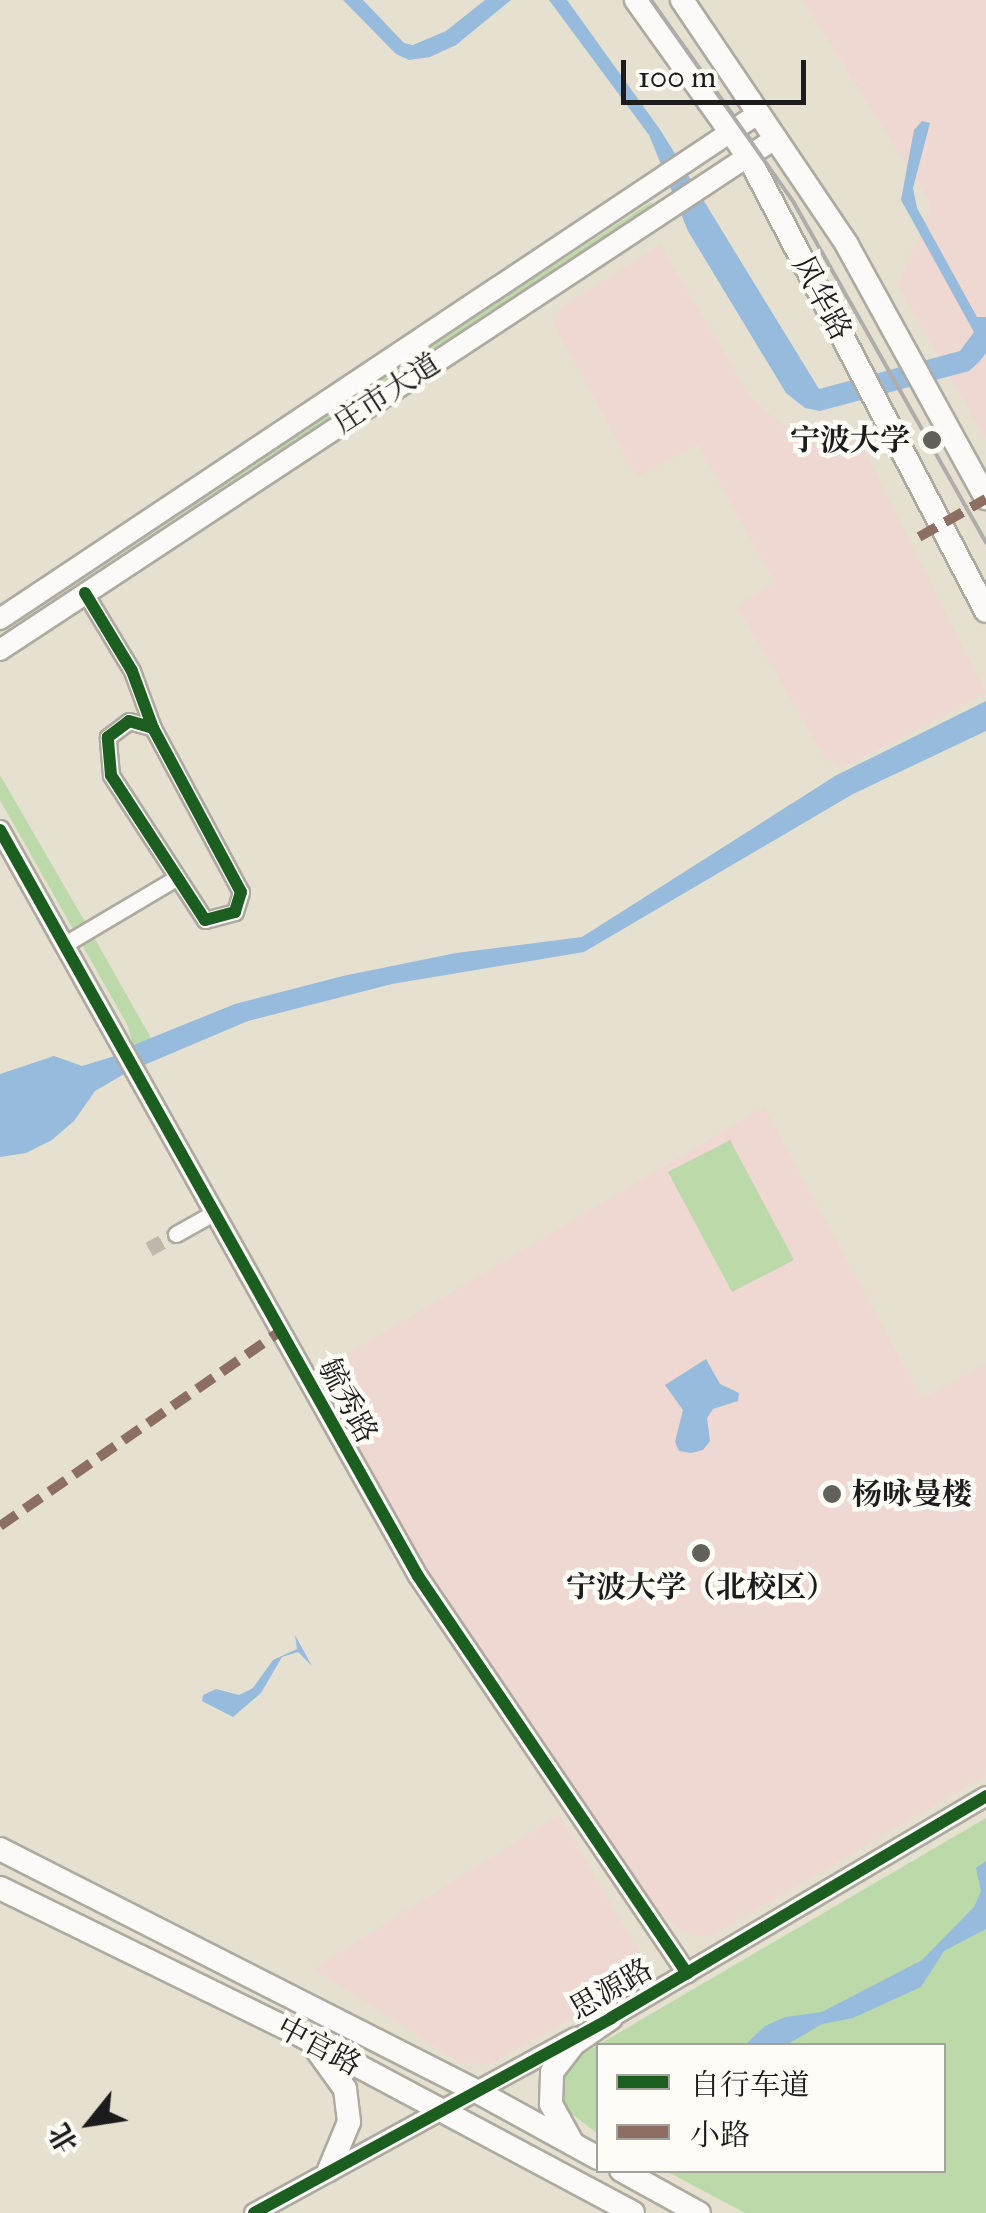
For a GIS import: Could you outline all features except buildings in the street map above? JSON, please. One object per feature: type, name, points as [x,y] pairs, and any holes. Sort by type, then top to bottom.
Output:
[{"type":"main road","name":"风华路","points":[[636,0],[740,164],[986,610]]},
{"type":"main road","name":"风华路","points":[[682,0],[847,245],[986,498]]},
{"type":"main road","name":"庄市大道","points":[[0,619],[654,187],[759,112]]},
{"type":"main road","name":"庄市大道","points":[[0,650],[776,138]]},
{"type":"main road","name":"中官路","points":[[0,1849],[478,2092],[596,2157]]},
{"type":"main road","name":"中官路","points":[[0,1888],[304,2036],[633,2213]]},
{"type":"main road","points":[[572,2144],[552,2104],[552,2072],[575,2043],[611,2018]]},
{"type":"main road","points":[[304,2036],[345,2089],[349,2122],[329,2170]]},
{"type":"main road","points":[[627,2173],[700,2213]]},
{"type":"street","points":[[85,593],[132,671],[153,728],[241,892],[235,912],[205,920],[111,775],[108,737],[129,720],[153,728]]},
{"type":"street","name":"毓秀路","points":[[0,830],[418,1576],[688,1973]]},
{"type":"street","points":[[65,944],[176,878]]},
{"type":"street","points":[[176,1234],[215,1212]]},
{"type":"street","name":"思源路","points":[[254,2213],[611,2018],[986,1796]]},
{"type":"shaded area","name":"宁波大学","points":[[803,0],[986,0],[986,440],[898,285],[932,205]]},
{"type":"shaded area","points":[[660,245],[750,396],[784,427],[819,436],[858,438],[986,693],[842,768],[825,758],[737,606],[775,583],[698,444],[637,477],[554,324],[559,309]]},
{"type":"shaded area","name":"宁波大学（北校区）","points":[[764,1107],[922,1399],[986,1364],[986,1775],[709,1937],[679,1930],[652,1902],[440,1591],[316,1373]]},
{"type":"shaded area","points":[[559,1815],[640,1953],[643,1977],[491,2064],[461,2063],[314,1969]]},
{"type":"green space","points":[[651,202],[654,206],[0,633],[0,626]]},
{"type":"green space","points":[[0,775],[151,1038],[133,1045],[128,1026],[0,800]]},
{"type":"green space","points":[[730,1140],[794,1260],[732,1292],[668,1172]]},
{"type":"green space","points":[[986,1818],[986,2213],[745,2213],[670,2173],[946,2173],[946,2043],[601,2043]]},
{"type":"green space","points":[[596,2046],[596,2132],[563,2107],[557,2085],[574,2059]]},
{"type":"water","points":[[343,0],[363,0],[404,43],[413,45],[446,31],[485,0],[511,0],[456,45],[430,57],[409,60],[396,54]]},
{"type":"water","points":[[549,0],[567,0],[661,131],[819,389],[960,351],[974,332],[901,200],[914,130],[922,121],[930,123],[913,188],[917,208],[977,317],[986,317],[986,353],[979,362],[969,371],[820,411],[805,408],[786,393],[688,231],[649,135]]},
{"type":"water","points":[[986,701],[986,731],[853,794],[584,952],[392,984],[248,1021],[137,1068],[126,1048],[235,1004],[343,976],[456,953],[582,937],[835,776]]},
{"type":"water","points":[[54,1056],[82,1066],[115,1056],[126,1073],[95,1091],[74,1121],[52,1140],[26,1153],[0,1157],[0,1074]]},
{"type":"water","points":[[706,1359],[720,1384],[739,1393],[738,1401],[713,1409],[707,1418],[710,1441],[703,1450],[679,1451],[675,1442],[683,1410],[665,1385]]},
{"type":"water","points":[[295,1635],[312,1666],[298,1652],[282,1657],[261,1693],[233,1717],[202,1701],[203,1695],[216,1689],[239,1695],[253,1688],[273,1660],[297,1649]]},
{"type":"water","points":[[986,1861],[986,1929],[944,1951],[921,1987],[853,2018],[822,2024],[790,2043],[747,2043],[765,2026],[785,2017],[822,2012],[922,1960],[974,1907],[981,1891],[976,1868]]},
{"type":"tunnel","points":[[149,1249],[176,1234]]},
{"type":"railway","points":[[651,0],[794,203],[986,543]]},
{"type":"marked path","points":[[919,537],[986,499]]},
{"type":"marked path","points":[[0,1526],[281,1331]]},
{"type":"cycle path","points":[[85,593],[132,671],[153,728],[241,892],[235,912],[205,920],[111,775],[108,737],[129,721],[153,728]]},
{"type":"cycle path","points":[[0,830],[418,1576],[687,1973]]},
{"type":"cycle path","points":[[254,2213],[611,2018],[986,1796]]},
{"type":"place","name":"宁波大学","points":[[932,440]]},
{"type":"place","name":"杨咏曼楼","points":[[832,1494]]},
{"type":"place","name":"宁波大学（北校区）","points":[[701,1553]]}]
